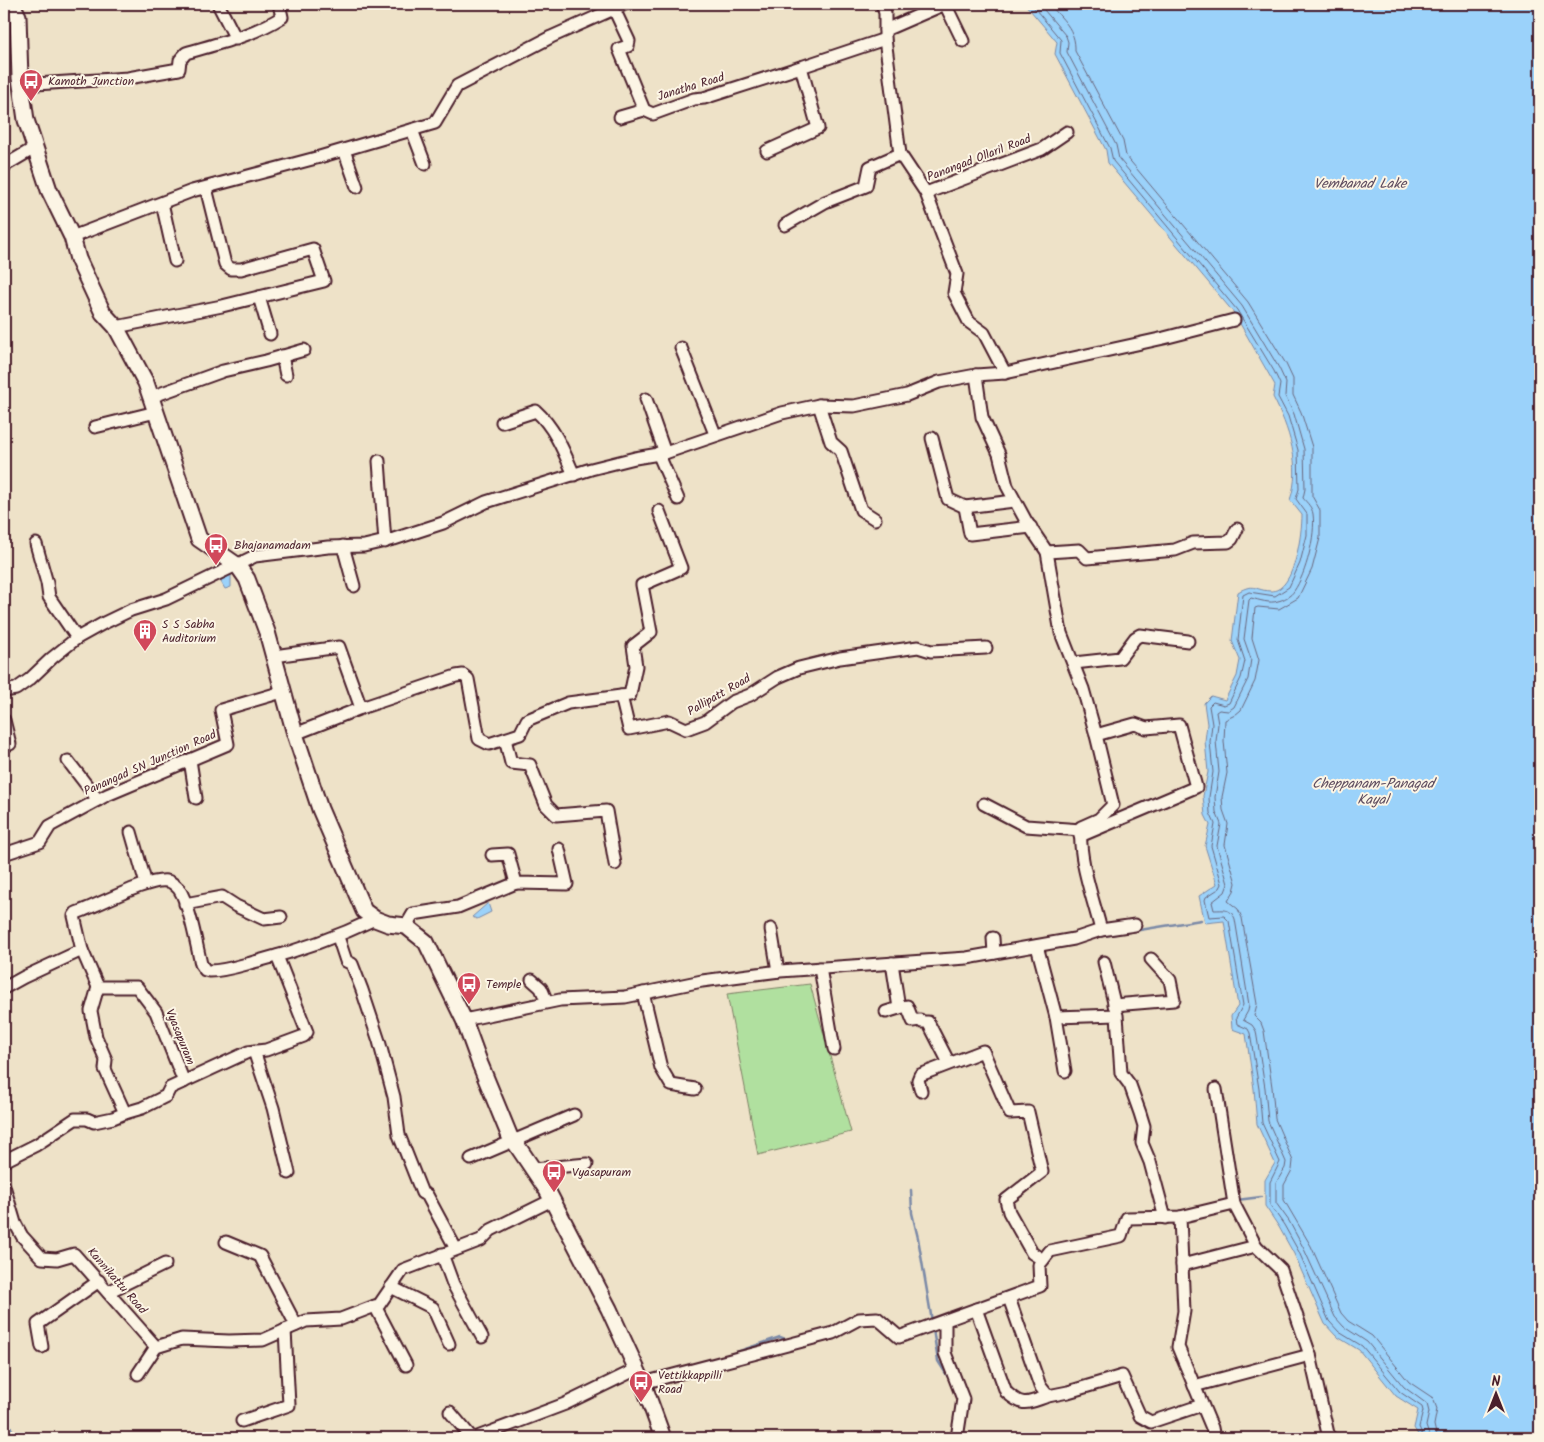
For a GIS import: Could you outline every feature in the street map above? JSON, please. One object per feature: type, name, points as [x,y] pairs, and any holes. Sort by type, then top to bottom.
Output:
[{"type":"main road","points":[[12,4],[18,16],[21,85],[26,120],[42,172],[72,237],[78,260],[103,313],[116,327],[146,383],[199,539],[238,566],[246,579],[267,632],[282,692],[320,809],[364,911],[375,919],[388,924],[406,926],[426,942],[464,1020],[510,1137],[534,1170],[552,1200],[609,1310],[640,1376],[663,1438]]},
{"type":"street","points":[[218,4],[236,39]]},
{"type":"street","points":[[21,85],[128,78],[179,68],[180,60],[186,53],[236,39],[267,27],[282,17],[279,4]]},
{"type":"street","points":[[882,4],[885,13],[885,34],[900,154],[926,193],[957,274],[954,293],[969,322],[984,333],[1006,373]]},
{"type":"street","points":[[945,4],[963,41]]},
{"type":"street","name":"Janatha Road","points":[[619,6],[629,41],[628,46],[619,49],[644,110],[652,114],[674,105],[704,98],[735,81],[801,67],[885,34],[945,4]]},
{"type":"street","points":[[72,237],[206,188],[435,123],[457,86],[551,37],[619,6]]},
{"type":"street","points":[[767,151],[818,128],[801,67]]},
{"type":"street","points":[[620,116],[644,110]]},
{"type":"street","points":[[412,130],[425,164]]},
{"type":"street","name":"Panangad Ollaril Road","points":[[926,193],[1042,149],[1067,132]]},
{"type":"street","points":[[4,166],[36,148]]},
{"type":"street","points":[[344,150],[357,186]]},
{"type":"street","points":[[785,225],[825,202],[866,186],[870,167],[900,154]]},
{"type":"street","points":[[116,327],[259,297],[324,281],[313,249],[241,269],[230,269],[225,264],[206,188]]},
{"type":"street","points":[[162,203],[175,261]]},
{"type":"street","points":[[259,297],[270,334]]},
{"type":"street","points":[[4,691],[16,689],[30,679],[77,638],[131,610],[166,599],[238,566],[255,556],[286,551],[364,546],[385,542],[443,523],[486,502],[635,458],[662,453],[782,413],[819,405],[854,406],[907,394],[939,382],[976,375],[1006,373],[1164,338],[1234,320]]},
{"type":"street","points":[[681,348],[715,434]]},
{"type":"street","points":[[151,397],[223,371],[304,350]]},
{"type":"street","points":[[282,356],[286,375]]},
{"type":"street","points":[[976,375],[982,417],[999,454],[1007,486],[1014,501],[1046,552],[1061,633],[1074,663],[1096,735],[1112,806],[1099,819],[1081,827],[1083,856],[1101,930]]},
{"type":"street","points":[[646,399],[678,499]]},
{"type":"street","points":[[819,405],[831,442],[841,451],[861,510],[875,519]]},
{"type":"street","points":[[502,422],[536,411],[545,419],[557,436],[574,475]]},
{"type":"street","points":[[96,427],[156,412]]},
{"type":"street","points":[[932,438],[948,499],[965,507],[1014,501]]},
{"type":"street","points":[[379,461],[385,542]]},
{"type":"street","points":[[965,507],[970,534],[1031,527]]},
{"type":"street","points":[[295,734],[362,708],[463,675],[468,679],[479,739],[489,744],[520,734],[527,720],[568,703],[630,695],[636,666],[632,646],[651,632],[642,585],[681,568],[659,511]]},
{"type":"street","points":[[1046,552],[1079,550],[1087,558],[1175,550],[1193,543],[1228,542],[1236,529]]},
{"type":"street","points":[[36,544],[47,582],[49,597],[77,638]]},
{"type":"street","points":[[343,546],[354,586]]},
{"type":"street","points":[[1074,663],[1120,658],[1135,638],[1140,636],[1188,641]]},
{"type":"street","points":[[274,656],[339,646],[362,708]]},
{"type":"street","name":"Pallipatt Road","points":[[620,696],[629,729],[669,721],[686,729],[705,722],[732,702],[799,668],[840,658],[918,647],[931,651],[986,648]]},
{"type":"street","name":"Panangad SN Junction Road","points":[[4,854],[40,842],[50,826],[98,800],[228,744],[221,710],[282,692]]},
{"type":"street","points":[[4,720],[10,744],[4,746]]},
{"type":"street","points":[[984,804],[1026,826],[1081,833],[1196,787],[1179,725],[1146,728],[1135,724],[1096,735]]},
{"type":"street","points":[[505,739],[511,763],[530,765],[546,805],[556,815],[606,810],[615,864]]},
{"type":"street","points":[[190,760],[196,798]]},
{"type":"street","points":[[68,761],[98,800]]},
{"type":"street","points":[[131,832],[146,884]]},
{"type":"street","points":[[406,926],[413,914],[458,907],[516,883],[567,884],[559,849]]},
{"type":"street","points":[[492,855],[508,854],[516,883]]},
{"type":"street","points":[[125,1113],[105,1069],[106,1060],[96,1037],[91,1011],[98,987],[82,950],[74,916],[76,913],[146,884],[161,880],[169,881],[178,889],[186,904],[201,964],[205,970],[213,971],[276,956],[338,937],[375,919]]},
{"type":"street","points":[[186,904],[222,897],[236,906],[264,918],[280,917]]},
{"type":"street","points":[[464,1020],[547,1002],[625,997],[702,982],[778,971],[967,958],[1074,939],[1101,930],[1135,925]]},
{"type":"street","points":[[771,929],[778,971]]},
{"type":"street","points":[[338,937],[346,961],[352,964],[379,1040],[394,1097],[399,1135],[422,1193],[427,1195],[456,1249]]},
{"type":"street","points":[[994,938],[994,953]]},
{"type":"street","points":[[1037,946],[1056,1017],[1064,1071]]},
{"type":"street","points":[[4,988],[82,950]]},
{"type":"street","points":[[4,1161],[36,1145],[75,1119],[87,1119],[94,1122],[142,1108],[166,1096],[170,1088],[248,1052],[266,1050],[304,1036],[307,1032],[276,956]]},
{"type":"street","points":[[1056,1017],[1116,1010],[1174,1000],[1170,980],[1150,959]]},
{"type":"street","points":[[1104,962],[1116,1010],[1121,1073],[1130,1085],[1142,1119],[1144,1126],[1142,1143],[1150,1162],[1165,1218]]},
{"type":"street","points":[[892,963],[899,1008]]},
{"type":"street","points":[[820,968],[834,1049]]},
{"type":"street","points":[[532,980],[541,988],[547,1002]]},
{"type":"street","name":"Vyasapuram","points":[[98,987],[137,987],[156,1012],[184,1082]]},
{"type":"street","points":[[643,993],[661,1068],[671,1085],[695,1089]]},
{"type":"street","points":[[886,1012],[907,1006],[912,1021],[928,1022],[949,1063]]},
{"type":"street","points":[[254,1051],[273,1108],[289,1173]]},
{"type":"street","points":[[921,1090],[918,1080],[920,1075],[983,1051],[1010,1113],[1028,1112],[1042,1172],[1006,1200],[1009,1212],[1032,1253],[1043,1260]]},
{"type":"street","points":[[1216,1089],[1234,1204],[1256,1246],[1280,1270],[1310,1355],[1329,1438]]},
{"type":"street","points":[[471,1160],[574,1115]]},
{"type":"street","points":[[534,1170],[587,1164]]},
{"type":"street","name":"Kannikattu Road","points":[[4,1186],[15,1223],[22,1236],[42,1258],[57,1260],[74,1254],[156,1347]]},
{"type":"street","points":[[138,1374],[156,1347],[182,1339],[263,1340],[306,1321],[341,1319],[375,1306],[379,1304],[403,1270],[481,1240],[491,1230],[552,1200]]},
{"type":"street","points":[[450,1412],[474,1438],[544,1412],[605,1385],[834,1333],[859,1319],[877,1318],[899,1337],[945,1322],[1040,1286],[1039,1265],[1050,1251],[1121,1236],[1127,1218],[1180,1217],[1234,1204]]},
{"type":"street","points":[[1180,1217],[1184,1311],[1178,1347],[1212,1428],[1214,1438]]},
{"type":"street","points":[[226,1242],[260,1256],[290,1328],[289,1405],[242,1421]]},
{"type":"street","points":[[1182,1265],[1256,1246]]},
{"type":"street","points":[[442,1254],[453,1284],[482,1337]]},
{"type":"street","points":[[108,1292],[166,1264]]},
{"type":"street","points":[[42,1347],[38,1324],[99,1281]]},
{"type":"street","points":[[391,1287],[433,1308],[448,1344]]},
{"type":"street","points":[[1009,1298],[1040,1386],[1048,1396]]},
{"type":"street","points":[[375,1306],[406,1365]]},
{"type":"street","points":[[976,1310],[1006,1392],[1016,1401],[1025,1404],[1122,1376],[1140,1416],[1151,1422],[1202,1404]]},
{"type":"street","points":[[945,1322],[945,1353],[963,1399],[957,1438]]},
{"type":"street","points":[[1194,1386],[1310,1355]]},
{"type":"green space","points":[[810,984],[851,1132],[758,1155],[727,994]]},
{"type":"water","name":"Vembanad Lake","points":[[1025,4],[1540,4],[1540,1438],[1420,1438],[1414,1428],[1418,1410],[1396,1396],[1359,1350],[1336,1336],[1325,1324],[1294,1254],[1265,1206],[1265,1180],[1275,1163],[1257,1124],[1246,1034],[1232,1029],[1231,1016],[1238,1006],[1224,921],[1205,923],[1199,896],[1217,884],[1205,846],[1210,825],[1205,815],[1203,796],[1208,772],[1205,741],[1207,724],[1204,703],[1211,696],[1225,700],[1237,676],[1240,660],[1232,641],[1238,592],[1252,587],[1266,591],[1280,588],[1292,571],[1299,546],[1302,515],[1290,500],[1295,474],[1292,447],[1289,434],[1273,397],[1275,385],[1234,313],[1108,163],[1106,150],[1055,54],[1057,42]]},
{"type":"water","points":[[223,575],[231,575],[231,587],[225,589],[221,582]]},
{"type":"water","points":[[488,903],[491,912],[477,919],[472,917]]},
{"type":"water","points":[[4,1409],[16,1438],[4,1438]]},
{"type":"waterway","points":[[1097,937],[1201,920]]},
{"type":"waterway","points":[[911,1190],[912,1213],[932,1321]]},
{"type":"waterway","points":[[1237,1200],[1261,1197]]},
{"type":"waterway","points":[[933,1329],[938,1361],[950,1380]]},
{"type":"waterway","points":[[728,1355],[780,1337],[788,1340]]},
{"type":"place","name":"Kamoth Junction","points":[[31,102]]},
{"type":"place","name":"Bhajanamadam","points":[[216,566]]},
{"type":"place","name":"S S Sabha Auditorium","points":[[145,652]]},
{"type":"place","name":"Temple","points":[[469,1005]]},
{"type":"place","name":"Vyasapuram","points":[[554,1193]]},
{"type":"place","name":"Vettikkappilli Road","points":[[641,1403]]},
{"type":"water label","name":"Cheppanam-Panagad Kayal","points":[[1373,792]]}]
